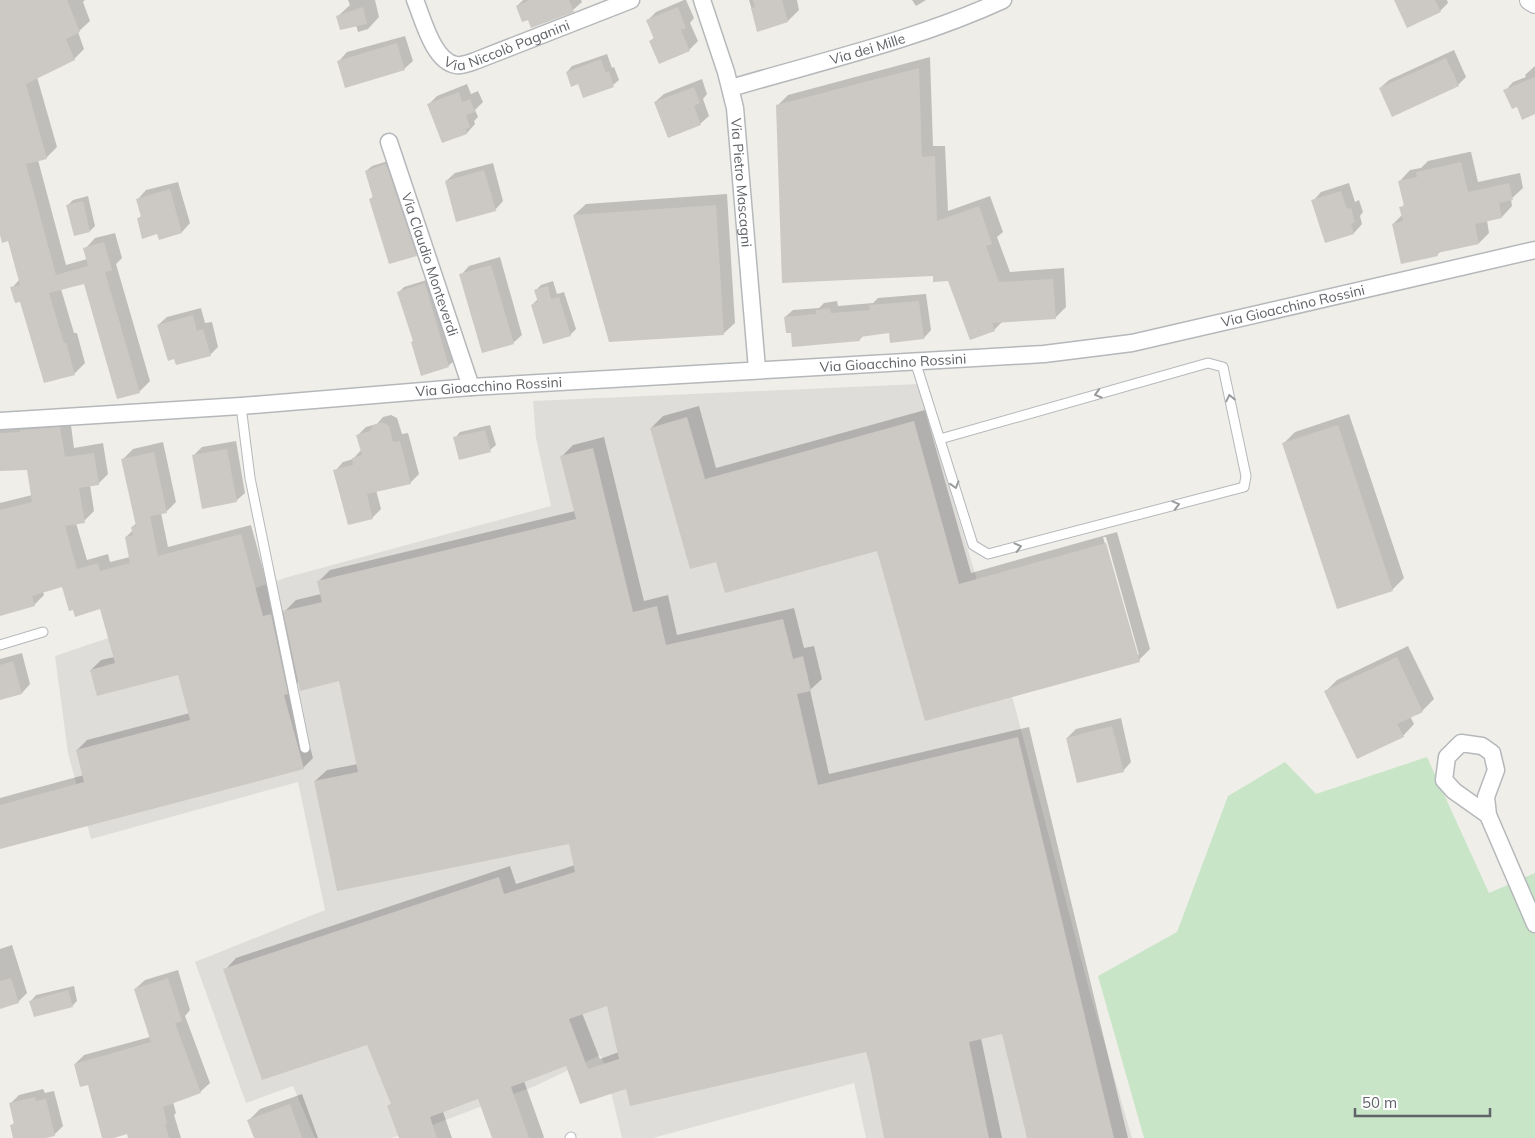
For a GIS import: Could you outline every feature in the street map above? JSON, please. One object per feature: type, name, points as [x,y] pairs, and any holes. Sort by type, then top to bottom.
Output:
[{"type":"street","name":"Via Niccolò Paganini","points":[[415,0],[434,48],[447,62],[456,65],[475,61],[631,0]]},
{"type":"street","name":"Via Pietro Mascagni","points":[[702,0],[731,88],[735,108],[757,370]]},
{"type":"street","name":"Via dei Mille","points":[[731,88],[900,39],[979,11],[1003,0]]},
{"type":"street","points":[[1530,0],[1535,3]]},
{"type":"street","name":"Via Claudio Monteverdi","points":[[389,142],[471,386]]},
{"type":"street","name":"Via Gioacchino Rossini","points":[[0,419],[241,406],[471,386],[1044,354],[1132,343],[1535,250]]},
{"type":"street","points":[[1488,815],[1535,924]]},
{"type":"lane","points":[[915,361],[973,545],[988,554],[1244,487],[1246,476],[1223,367],[1208,362],[940,439]]},
{"type":"lane","points":[[241,406],[250,478],[305,748]]},
{"type":"lane","points":[[0,644],[42,632]]},
{"type":"shaded area","points":[[918,384],[1014,703],[1090,993],[1132,1138],[866,1138],[854,1083],[653,1138],[622,1138],[604,1063],[600,1055],[535,1086],[427,1127],[391,1138],[315,1138],[293,1086],[246,1103],[195,962],[325,910],[298,782],[91,839],[68,753],[55,656],[288,577],[551,506],[536,438],[533,401]]},
{"type":"green space","points":[[1427,757],[1489,893],[1535,873],[1535,1138],[1144,1138],[1098,976],[1177,932],[1228,796],[1285,762],[1316,794]]},
{"type":"building","points":[[0,0],[67,0],[80,32],[66,39],[75,60],[26,84],[47,159],[26,164],[56,275],[88,266],[83,248],[104,242],[112,270],[105,272],[140,393],[117,399],[84,284],[49,293],[75,375],[44,383],[20,302],[15,303],[10,287],[20,285],[8,241],[2,243],[0,235]]},
{"type":"building","points":[[530,0],[569,0],[574,12],[531,28],[528,20],[522,22],[516,6]]},
{"type":"building","points":[[753,0],[782,0],[788,22],[757,32],[751,8],[755,7]]},
{"type":"building","points":[[1394,0],[1435,0],[1441,12],[1407,28]]},
{"type":"building","points":[[363,7],[367,24],[340,30],[336,16]]},
{"type":"building","points":[[678,7],[686,28],[681,30],[690,51],[659,64],[649,41],[654,39],[646,20]]},
{"type":"building","points":[[397,43],[405,70],[345,88],[337,61]]},
{"type":"building","points":[[1446,58],[1459,86],[1392,117],[1379,88]]},
{"type":"building","points":[[601,59],[606,73],[609,71],[614,87],[583,98],[578,84],[571,87],[566,72]]},
{"type":"building","points":[[919,68],[922,157],[935,156],[937,221],[979,206],[992,244],[986,246],[999,282],[1053,279],[1056,319],[992,323],[995,331],[970,340],[948,281],[933,282],[933,276],[782,283],[776,105]]},
{"type":"building","points":[[1535,77],[1535,114],[1522,120],[1517,107],[1512,109],[1503,90]]},
{"type":"building","points":[[694,87],[700,103],[694,106],[701,125],[668,138],[654,102]]},
{"type":"building","points":[[459,92],[462,102],[470,99],[475,112],[466,115],[470,127],[466,129],[467,134],[442,143],[427,104]]},
{"type":"building","points":[[1461,162],[1468,192],[1509,183],[1513,200],[1499,203],[1502,218],[1475,224],[1479,244],[1437,253],[1438,256],[1401,264],[1392,224],[1403,221],[1399,207],[1404,206],[1398,181],[1417,177],[1416,172]]},
{"type":"building","points":[[386,164],[417,256],[389,264],[369,199],[373,198],[365,171]]},
{"type":"building","points":[[484,170],[496,211],[456,222],[445,181]]},
{"type":"building","points":[[170,189],[182,233],[159,240],[157,234],[142,239],[137,218],[141,217],[136,199]]},
{"type":"building","points":[[1341,191],[1347,209],[1351,208],[1355,222],[1351,224],[1354,234],[1325,243],[1311,200]]},
{"type":"building","points":[[83,201],[90,232],[74,236],[66,205]]},
{"type":"building","points":[[716,205],[724,335],[609,342],[573,215]]},
{"type":"building","points":[[491,265],[514,344],[482,353],[459,274]]},
{"type":"building","points":[[425,283],[449,367],[421,376],[411,342],[413,341],[397,292]]},
{"type":"building","points":[[548,286],[551,299],[559,297],[571,336],[543,344],[531,305],[538,302],[534,290]]},
{"type":"building","points":[[919,301],[924,339],[890,343],[889,333],[860,337],[860,341],[792,347],[791,333],[786,333],[784,317],[816,314],[816,310],[830,308],[831,313],[870,310],[869,305]]},
{"type":"building","points":[[193,315],[197,331],[203,329],[211,356],[176,365],[174,359],[168,361],[157,325]]},
{"type":"building","points":[[687,417],[705,479],[914,421],[959,584],[1106,543],[1140,662],[925,721],[877,551],[725,593],[716,562],[690,569],[650,428]]},
{"type":"building","points":[[382,422],[389,426],[393,442],[400,441],[411,484],[367,494],[373,519],[348,525],[333,470],[353,465],[352,458],[362,455],[356,435],[370,431],[373,425]]},
{"type":"building","points":[[1338,425],[1393,591],[1337,609],[1282,443]]},
{"type":"building","points":[[60,427],[65,457],[94,453],[99,485],[79,488],[85,523],[65,526],[77,569],[98,563],[100,571],[130,563],[125,537],[133,535],[131,527],[136,526],[121,459],[154,452],[167,513],[150,516],[158,556],[241,534],[263,616],[271,614],[288,694],[284,695],[304,769],[0,849],[0,805],[84,782],[76,750],[190,720],[178,675],[97,696],[90,670],[115,663],[100,609],[75,617],[73,610],[69,611],[62,587],[32,596],[35,606],[0,616],[0,510],[32,502],[27,470],[0,471],[0,433]]},
{"type":"building","points":[[485,430],[491,452],[459,460],[453,437]]},
{"type":"building","points":[[593,448],[633,612],[657,606],[666,645],[783,619],[793,659],[803,656],[811,691],[797,694],[818,785],[1018,737],[1114,1138],[1027,1138],[1002,1034],[969,1042],[989,1138],[884,1138],[866,1052],[630,1106],[626,1089],[580,1104],[566,1066],[511,1087],[529,1138],[492,1138],[478,1099],[430,1117],[437,1138],[399,1138],[387,1106],[391,1104],[367,1045],[262,1080],[223,969],[499,877],[504,894],[575,872],[569,844],[337,891],[314,781],[358,772],[339,681],[300,691],[283,611],[322,602],[317,581],[576,519],[560,456]],"holes":[[[607,1006],[619,1059],[588,1069],[569,1019]]]},
{"type":"building","points":[[227,449],[237,502],[202,509],[192,455]]},
{"type":"building","points":[[1397,657],[1423,712],[1397,724],[1404,737],[1357,759],[1324,691]]},
{"type":"building","points":[[13,661],[22,694],[0,700],[0,665]]},
{"type":"building","points":[[1112,726],[1124,772],[1077,783],[1066,738]]},
{"type":"building","points":[[11,978],[19,1003],[0,1009],[0,981]]},
{"type":"building","points":[[168,978],[182,1021],[175,1023],[201,1093],[163,1107],[169,1138],[128,1138],[127,1134],[114,1138],[102,1138],[88,1085],[80,1087],[74,1064],[151,1042],[134,989]]},
{"type":"building","points":[[68,990],[73,1007],[34,1017],[29,1001]]},
{"type":"building","points":[[35,1097],[36,1101],[46,1099],[55,1136],[46,1138],[13,1138],[10,1125],[14,1124],[9,1103]]},
{"type":"building","points":[[290,1104],[302,1138],[254,1138],[247,1120]]}]
